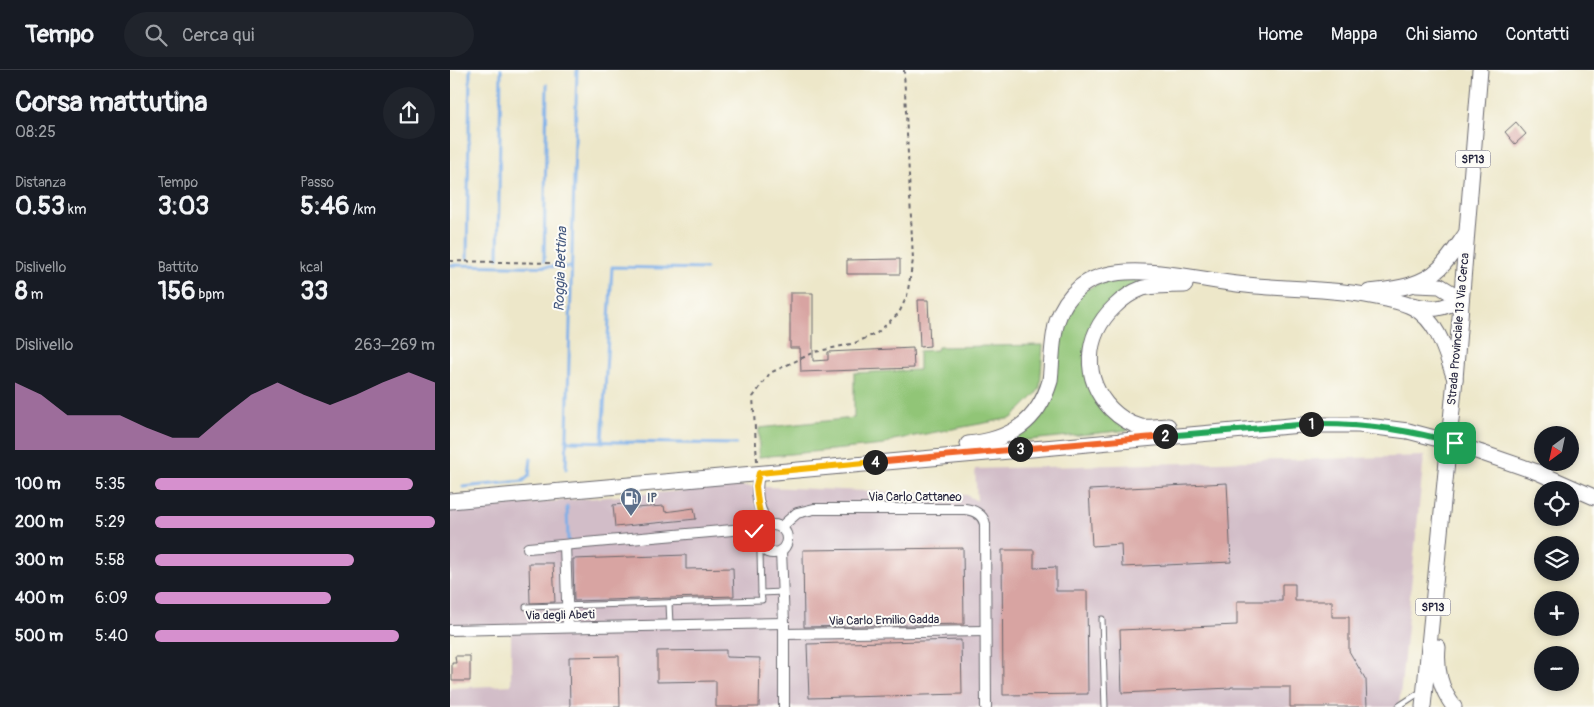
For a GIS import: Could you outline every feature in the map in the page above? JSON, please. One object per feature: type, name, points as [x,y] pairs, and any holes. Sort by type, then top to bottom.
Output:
[{"type":"main road","name":"Strada Provinciale 13 Via Cerca","points":[[1423,707],[1454,379],[1480,70]]},
{"type":"main road","points":[[1406,287],[1437,271],[1466,234]]},
{"type":"main road","points":[[900,460],[929,448],[990,441],[1014,431],[1030,419],[1042,402],[1050,381],[1054,330],[1057,318],[1070,298],[1080,288],[1106,274],[1150,273],[1247,285],[1363,293],[1430,309],[1442,308],[1461,299]]},
{"type":"main road","points":[[1234,430],[1192,424],[1148,427],[1128,422],[1114,412],[1102,398],[1094,381],[1090,360],[1093,339],[1100,323],[1119,303],[1134,292],[1156,286],[1247,285]]},
{"type":"main road","points":[[1363,293],[1416,285],[1435,285],[1461,299]]},
{"type":"main road","points":[[1405,304],[1418,310],[1435,329],[1443,344],[1454,379]]},
{"type":"main road","points":[[450,502],[1234,430],[1330,424],[1359,425],[1408,432],[1446,441],[1538,472],[1594,497]]},
{"type":"main road","points":[[1442,508],[1443,591],[1437,664],[1443,688],[1454,707]]},
{"type":"street","points":[[759,473],[756,486],[760,513],[769,525]]},
{"type":"street","name":"Via Carlo Cattaneo","points":[[781,527],[797,513],[808,509],[964,509],[982,517],[985,524],[986,707]]},
{"type":"street","points":[[769,525],[781,527],[788,537],[786,545],[781,551],[768,552],[760,543],[762,530],[769,525]]},
{"type":"street","points":[[528,548],[744,528],[760,534]]},
{"type":"street","points":[[565,545],[568,628]]},
{"type":"street","points":[[781,551],[784,623],[784,707]]},
{"type":"street","name":"Via degli Abeti","points":[[450,630],[784,623]]},
{"type":"street","name":"Via Carlo Emilio Gadda","points":[[784,634],[985,631]]},
{"type":"lane","points":[[761,593],[760,553],[762,547]]},
{"type":"lane","name":"Via degli Abeti","points":[[526,607],[762,600],[761,593],[783,592]]},
{"type":"lane","points":[[669,603],[670,625]]},
{"type":"lane","points":[[1102,619],[1105,707]]},
{"type":"lane","points":[[1401,707],[1399,706],[1425,689]]},
{"type":"path","points":[[759,473],[753,397],[770,373],[815,352],[855,343],[877,333],[899,313],[907,296],[913,260],[904,70]]},
{"type":"path","points":[[450,261],[550,263]]},
{"type":"shaded area","points":[[1424,456],[1399,707],[450,707],[450,688],[511,685],[511,627],[450,628],[450,510],[741,486],[967,495],[977,501],[975,469]]},
{"type":"green space","points":[[1152,278],[1119,295],[1084,364],[1129,430],[1009,442],[1009,440],[1033,423],[1060,319],[1079,293],[1108,279]]},
{"type":"green space","points":[[1043,345],[1040,387],[1036,394],[1012,418],[893,440],[884,445],[759,457],[759,428],[854,418],[854,373],[919,370],[919,351],[937,350],[938,347]]},
{"type":"building","points":[[1516,122],[1526,134],[1515,144],[1505,132]]},
{"type":"building","points":[[900,259],[900,274],[847,274],[847,260]]},
{"type":"building","points":[[790,293],[813,293],[813,361],[828,360],[828,352],[913,348],[914,368],[801,372],[800,348],[790,348]]},
{"type":"building","points":[[918,300],[928,300],[930,346],[920,347]]},
{"type":"building","points":[[1227,483],[1231,562],[1122,567],[1121,544],[1092,546],[1089,490]]},
{"type":"building","points":[[635,503],[635,508],[664,506],[665,512],[694,508],[696,519],[615,527],[613,505]]},
{"type":"building","points":[[963,548],[964,624],[804,627],[803,550]]},
{"type":"building","points":[[1002,550],[1034,550],[1034,568],[1056,567],[1056,591],[1087,591],[1088,694],[1003,695]]},
{"type":"building","points":[[686,555],[686,569],[733,568],[734,596],[574,601],[573,559]]},
{"type":"building","points":[[529,563],[553,563],[555,602],[530,603]]},
{"type":"building","points":[[1282,584],[1295,584],[1295,601],[1332,601],[1332,617],[1349,617],[1349,651],[1366,680],[1367,707],[1290,707],[1290,687],[1231,687],[1122,693],[1120,630],[1237,625],[1237,601],[1282,601]]},
{"type":"building","points":[[961,640],[962,694],[809,698],[807,644]]},
{"type":"building","points":[[726,650],[726,657],[760,658],[759,707],[716,707],[716,681],[657,682],[657,651]]},
{"type":"building","points":[[455,656],[470,656],[470,681],[452,681],[452,663],[456,663]]},
{"type":"building","points":[[619,656],[620,707],[570,707],[569,657]]},
{"type":"waterway","points":[[467,258],[470,70]]},
{"type":"waterway","points":[[498,258],[501,70]]},
{"type":"waterway","name":"Roggia Bettina","points":[[566,469],[577,70]]},
{"type":"waterway","points":[[544,261],[547,85]]},
{"type":"waterway","points":[[450,265],[571,267]]},
{"type":"waterway","points":[[602,442],[612,267],[706,269]]},
{"type":"waterway","points":[[566,441],[736,444]]},
{"type":"waterway","points":[[463,487],[523,481],[529,476],[531,458]]},
{"type":"waterway","name":"Roggia Bettina","points":[[567,507],[568,541]]},
{"type":"place","name":"IP","points":[[631,517]]},
{"type":"route","points":[[754,531],[760,534],[769,525],[760,513],[756,486],[759,473],[1310,424],[1359,425],[1388,428],[1455,443]]}]
